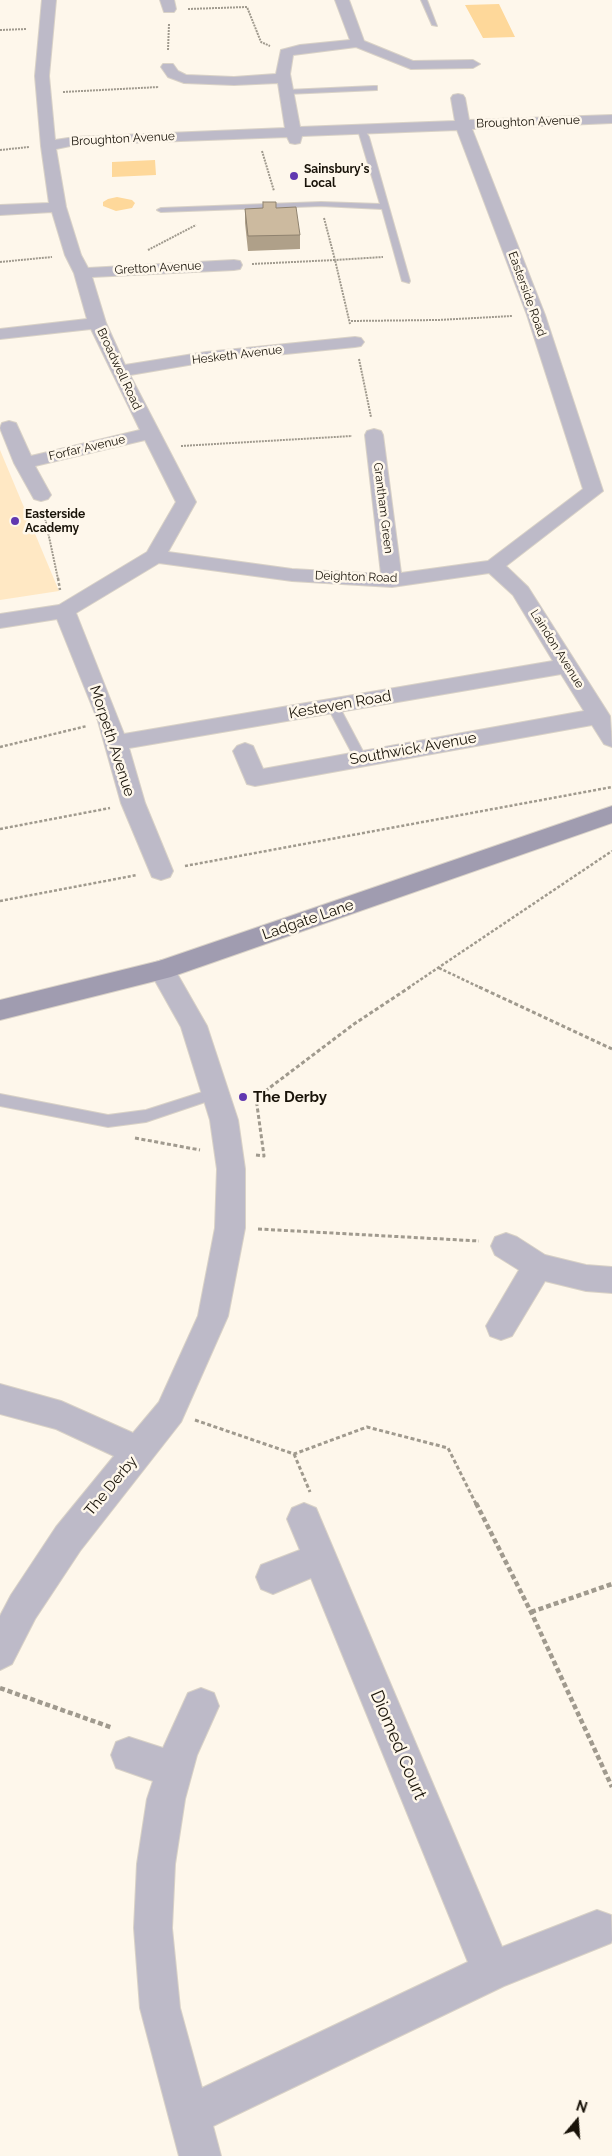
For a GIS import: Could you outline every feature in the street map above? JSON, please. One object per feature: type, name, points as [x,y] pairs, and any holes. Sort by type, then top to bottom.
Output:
[{"type":"main road","name":"Ladgate Lane","points":[[0,1010],[162,970],[612,814]]},
{"type":"street","name":"Broadwell Road","points":[[0,621],[65,611],[155,556],[186,502],[119,371],[97,323],[82,273],[73,255],[58,207],[48,146],[43,93],[48,0]]},
{"type":"street","points":[[342,0],[358,43]]},
{"type":"street","points":[[294,136],[283,74],[286,54],[300,49],[358,43],[411,65],[473,64]]},
{"type":"street","points":[[168,67],[173,74],[184,79],[286,85]]},
{"type":"street","name":"Easterside Road","points":[[458,98],[465,129],[536,314],[594,491]]},
{"type":"street","name":"Broughton Avenue","points":[[465,129],[612,119]]},
{"type":"street","name":"Broughton Avenue","points":[[48,146],[75,141],[612,126]]},
{"type":"street","name":"Broughton Avenue","points":[[48,146],[74,149],[259,142],[294,136]]},
{"type":"street","points":[[0,210],[58,207]]},
{"type":"street","name":"Gretton Avenue","points":[[82,273],[125,269],[234,265]]},
{"type":"street","points":[[0,334],[97,323]]},
{"type":"street","name":"Hesketh Avenue","points":[[119,371],[206,357],[355,342]]},
{"type":"street","points":[[10,427],[24,463],[41,495]]},
{"type":"street","name":"Grantham Green","points":[[374,435],[392,581]]},
{"type":"street","name":"Forfar Avenue","points":[[24,463],[154,440]]},
{"type":"street","name":"Deighton Road","points":[[155,556],[292,575],[392,581],[494,566],[594,491]]},
{"type":"street","name":"Laindon Avenue","points":[[494,566],[521,591],[612,738]]},
{"type":"street","name":"Morpeth Avenue","points":[[65,611],[109,721],[133,804],[161,871]]},
{"type":"street","name":"Kesteven Road","points":[[115,743],[566,666]]},
{"type":"street","name":"Southwick Avenue","points":[[245,751],[255,778],[599,716]]},
{"type":"street","name":"The Derby","points":[[0,1652],[23,1607],[68,1538],[170,1412],[213,1316],[230,1228],[231,1170],[224,1120],[194,1026],[162,970]]},
{"type":"street","points":[[506,1246],[538,1266],[586,1278],[612,1280]]},
{"type":"street","points":[[501,1326],[538,1266]]},
{"type":"street","points":[[0,1399],[61,1416],[139,1452]]},
{"type":"street","name":"Diomed Court","points":[[304,1519],[492,1971]]},
{"type":"street","points":[[273,1577],[320,1558]]},
{"type":"street","points":[[200,1706],[180,1752],[166,1799],[156,1864],[154,1928],[160,2008],[200,2156]]},
{"type":"street","points":[[129,1755],[174,1770]]},
{"type":"street","points":[[188,2116],[492,1971],[597,1929]]},
{"type":"lane","points":[[424,0],[435,25]]},
{"type":"lane","points":[[286,85],[374,88]]},
{"type":"lane","points":[[363,133],[406,281]]},
{"type":"lane","points":[[161,210],[320,204],[384,207]]},
{"type":"lane","points":[[333,706],[361,759]]},
{"type":"lane","points":[[0,1100],[108,1121],[146,1116],[215,1093]]},
{"type":"path","points":[[245,0],[246,7],[261,42],[286,54]]},
{"type":"path","points":[[168,67],[168,5],[246,7]]},
{"type":"path","points":[[0,30],[45,28]]},
{"type":"path","points":[[43,93],[154,88],[184,79]]},
{"type":"path","points":[[259,142],[278,205]]},
{"type":"path","points":[[0,150],[48,146]]},
{"type":"path","points":[[154,440],[374,435],[355,342],[320,204]]},
{"type":"path","points":[[125,269],[127,261],[230,207]]},
{"type":"path","points":[[0,262],[73,255]]},
{"type":"path","points":[[234,265],[399,256]]},
{"type":"path","points":[[350,321],[438,320],[536,314]]},
{"type":"path","points":[[41,495],[65,611]]},
{"type":"path","points":[[0,746],[109,721]]},
{"type":"path","points":[[0,901],[361,832],[612,788]]},
{"type":"path","points":[[0,829],[133,804]]},
{"type":"path","points":[[229,1155],[264,1156],[256,1098],[354,1024],[612,851]]},
{"type":"path","points":[[438,967],[612,1048]]},
{"type":"path","points":[[230,1228],[498,1242],[506,1246]]},
{"type":"path","points":[[170,1412],[294,1454],[367,1427],[448,1448],[531,1612],[612,1787]]},
{"type":"path","points":[[531,1612],[612,1584]]},
{"type":"path","points":[[0,1688],[136,1737],[129,1755]]},
{"type":"shaded area","points":[[499,4],[515,37],[483,38],[465,5]]},
{"type":"shaded area","points":[[155,160],[156,175],[112,177],[112,162]]},
{"type":"shaded area","points":[[117,197],[132,200],[135,203],[132,208],[116,211],[103,206],[103,202]]},
{"type":"shaded area","name":"Easterside Academy","points":[[0,450],[59,591],[0,600]]},
{"type":"building","points":[[263,202],[276,202],[276,208],[296,207],[300,235],[248,236],[245,209],[263,208]]},
{"type":"place","name":"Sainsbury's Local","points":[[294,176]]},
{"type":"place","name":"Easterside Academy","points":[[15,521]]},
{"type":"place","name":"The Derby","points":[[243,1097]]}]
